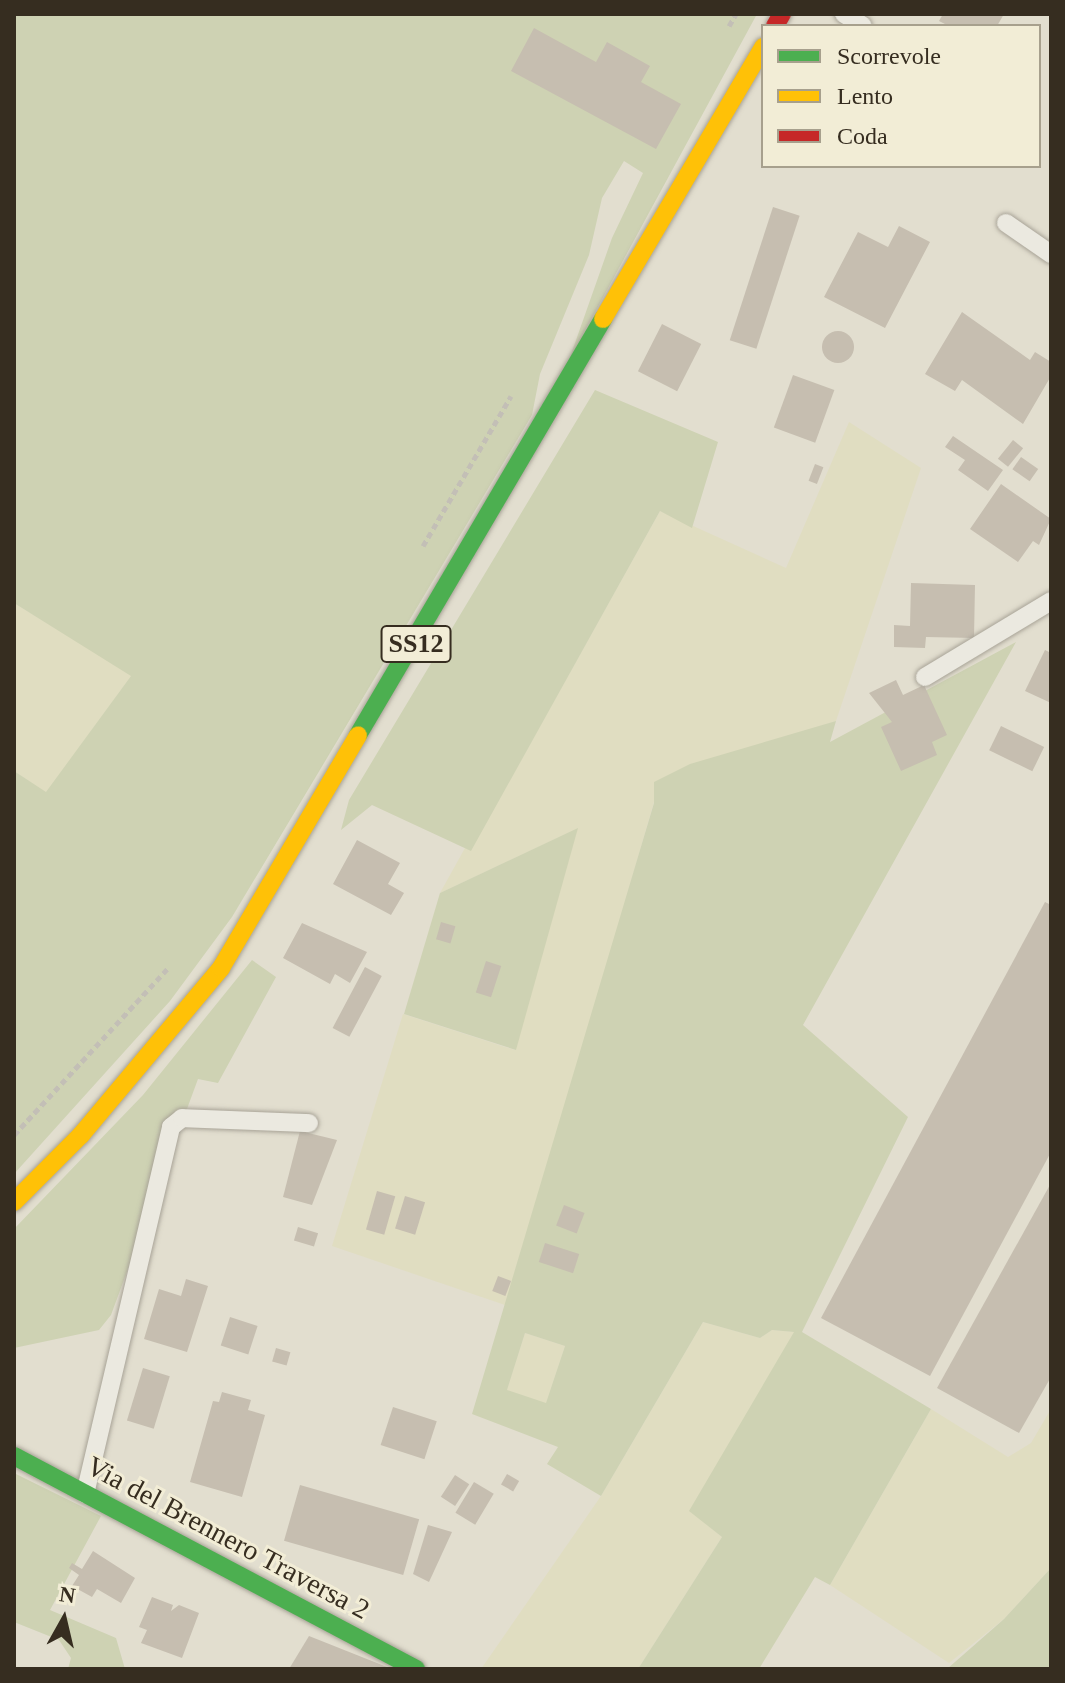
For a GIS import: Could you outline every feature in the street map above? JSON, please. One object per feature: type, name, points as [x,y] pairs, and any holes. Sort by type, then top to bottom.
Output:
[{"type":"main road","name":"SS12","points":[[14,1202],[92,1123],[221,968],[761,50]]},
{"type":"main road","name":"Via del Brennero Traversa 2","points":[[14,1456],[416,1669]]},
{"type":"lane","points":[[1006,223],[1051,254]]},
{"type":"lane","points":[[925,677],[1051,601]]},
{"type":"lane","points":[[85,1494],[171,1127],[182,1118],[309,1123]]},
{"type":"path","points":[[721,42],[736,14]]},
{"type":"path","points":[[421,550],[514,391]]},
{"type":"path","points":[[14,1135],[171,965]]},
{"type":"shaded area","points":[[849,422],[921,468],[836,721],[654,783],[654,802],[508,1306],[332,1246],[403,1014],[515,1050],[577,829],[440,893],[465,848],[471,850],[660,511],[786,568]]},
{"type":"shaded area","points":[[14,603],[132,675],[46,793],[14,771]]},
{"type":"shaded area","points":[[703,1322],[760,1338],[772,1330],[795,1332],[690,1511],[722,1537],[638,1669],[481,1669],[601,1496]]},
{"type":"shaded area","points":[[525,1333],[565,1346],[546,1404],[506,1391]]},
{"type":"shaded area","points":[[931,1409],[1008,1457],[1031,1443],[1051,1409],[1051,1568],[1004,1619],[949,1663],[830,1585]]},
{"type":"green space","points":[[14,14],[757,14],[569,360],[612,238],[643,173],[624,161],[602,198],[589,255],[540,374],[532,415],[232,917],[170,1001],[14,1174],[14,771],[46,792],[131,676],[14,603]]},
{"type":"green space","points":[[595,390],[718,442],[692,528],[660,511],[471,851],[372,805],[341,830],[349,800]]},
{"type":"green space","points":[[1016,642],[803,1025],[908,1117],[802,1332],[931,1409],[830,1585],[815,1577],[759,1669],[638,1669],[722,1537],[689,1511],[794,1332],[772,1330],[760,1338],[703,1322],[601,1496],[547,1464],[558,1447],[472,1414],[654,803],[654,782],[690,764],[836,721],[830,742]],"holes":[[[525,1333],[565,1346],[546,1403],[507,1390]]]},
{"type":"green space","points":[[578,828],[516,1050],[404,1014],[440,893]]},
{"type":"green space","points":[[252,960],[276,977],[218,1083],[198,1079],[111,1315],[99,1330],[14,1348],[14,1229],[143,1095]]},
{"type":"green space","points":[[14,1473],[101,1516],[50,1610],[116,1638],[125,1669],[68,1669],[71,1658],[59,1640],[14,1622]]},
{"type":"green space","points":[[1051,1568],[1051,1669],[947,1669],[1004,1619]]},
{"type":"building","points":[[943,14],[1004,14],[998,24],[945,24],[939,21]]},
{"type":"building","points":[[534,28],[596,62],[607,42],[650,66],[641,82],[681,104],[656,149],[511,71]]},
{"type":"building","points":[[773,207],[800,216],[756,349],[730,340]]},
{"type":"building","points":[[899,226],[930,242],[885,328],[824,297],[858,232],[888,247]]},
{"type":"building","points":[[962,312],[1030,360],[1035,352],[1051,362],[1051,376],[1023,424],[962,380],[955,391],[925,374]]},
{"type":"building","points":[[662,324],[701,344],[677,391],[638,371]]},
{"type":"building","points":[[838,331],[850,335],[854,347],[850,359],[838,363],[826,359],[822,347],[826,335]]},
{"type":"building","points":[[793,375],[834,390],[815,443],[774,428]]},
{"type":"building","points":[[953,436],[1003,470],[988,491],[958,470],[965,460],[945,447]]},
{"type":"building","points":[[1013,440],[1023,448],[1008,467],[998,459]]},
{"type":"building","points":[[1021,457],[1038,469],[1030,481],[1012,469]]},
{"type":"building","points":[[815,464],[823,467],[817,484],[809,481]]},
{"type":"building","points":[[1001,484],[1051,519],[1039,545],[1033,541],[1018,562],[970,529]]},
{"type":"building","points":[[911,583],[975,585],[974,638],[926,637],[925,648],[894,647],[894,625],[910,626]]},
{"type":"building","points":[[1045,650],[1051,653],[1051,703],[1025,691]]},
{"type":"building","points":[[896,680],[903,695],[924,685],[947,735],[932,742],[937,755],[901,771],[881,727],[892,722],[869,693]]},
{"type":"building","points":[[1001,726],[1044,747],[1032,771],[989,750]]},
{"type":"building","points":[[357,840],[400,863],[388,884],[404,893],[391,915],[333,884]]},
{"type":"building","points":[[1045,902],[1051,905],[1051,1152],[930,1376],[821,1318]]},
{"type":"building","points":[[441,922],[455,926],[450,943],[436,939]]},
{"type":"building","points":[[302,923],[367,952],[350,983],[335,974],[330,984],[283,958]]},
{"type":"building","points":[[486,961],[501,966],[491,997],[476,992]]},
{"type":"building","points":[[365,967],[382,976],[349,1037],[333,1028]]},
{"type":"building","points":[[300,1131],[337,1140],[312,1205],[283,1197]]},
{"type":"building","points":[[1051,1183],[1051,1377],[1019,1433],[937,1388]]},
{"type":"building","points":[[377,1191],[395,1196],[384,1235],[366,1229]]},
{"type":"building","points":[[405,1196],[425,1202],[415,1235],[395,1229]]},
{"type":"building","points":[[564,1205],[585,1213],[577,1233],[556,1226]]},
{"type":"building","points":[[298,1227],[318,1233],[314,1247],[294,1240]]},
{"type":"building","points":[[545,1243],[579,1254],[573,1273],[539,1262]]},
{"type":"building","points":[[498,1276],[511,1281],[505,1296],[492,1291]]},
{"type":"building","points":[[186,1279],[208,1286],[187,1352],[144,1339],[159,1289],[181,1296]]},
{"type":"building","points":[[230,1317],[258,1326],[248,1354],[221,1346]]},
{"type":"building","points":[[276,1348],[290,1352],[287,1366],[272,1361]]},
{"type":"building","points":[[143,1368],[170,1376],[154,1429],[127,1421]]},
{"type":"building","points":[[222,1392],[251,1400],[248,1410],[265,1415],[242,1497],[190,1482],[213,1401],[219,1402]]},
{"type":"building","points":[[393,1407],[437,1421],[424,1459],[381,1445]]},
{"type":"building","points":[[507,1474],[519,1481],[513,1491],[501,1484]]},
{"type":"building","points":[[455,1475],[469,1484],[455,1506],[441,1497]]},
{"type":"building","points":[[474,1482],[494,1494],[475,1525],[455,1513]]},
{"type":"building","points":[[300,1485],[419,1519],[403,1575],[284,1541]]},
{"type":"building","points":[[428,1525],[452,1532],[429,1582],[413,1574]]},
{"type":"building","points":[[93,1551],[135,1578],[121,1603],[97,1589],[92,1597],[72,1586],[79,1575],[69,1568],[72,1563],[82,1569]]},
{"type":"building","points":[[152,1597],[173,1605],[171,1611],[179,1605],[199,1613],[182,1658],[141,1643],[147,1630],[139,1627]]},
{"type":"building","points":[[309,1636],[392,1669],[289,1669]]},
{"type":"traffic: fast","points":[[358,735],[603,319]]},
{"type":"traffic: fast","points":[[14,1456],[416,1669]]},
{"type":"traffic: slow","points":[[603,319],[761,50]]},
{"type":"traffic: slow","points":[[14,1202],[81,1135],[221,968],[358,735]]},
{"type":"traffic: jam","points":[[776,24],[782,14]]}]
